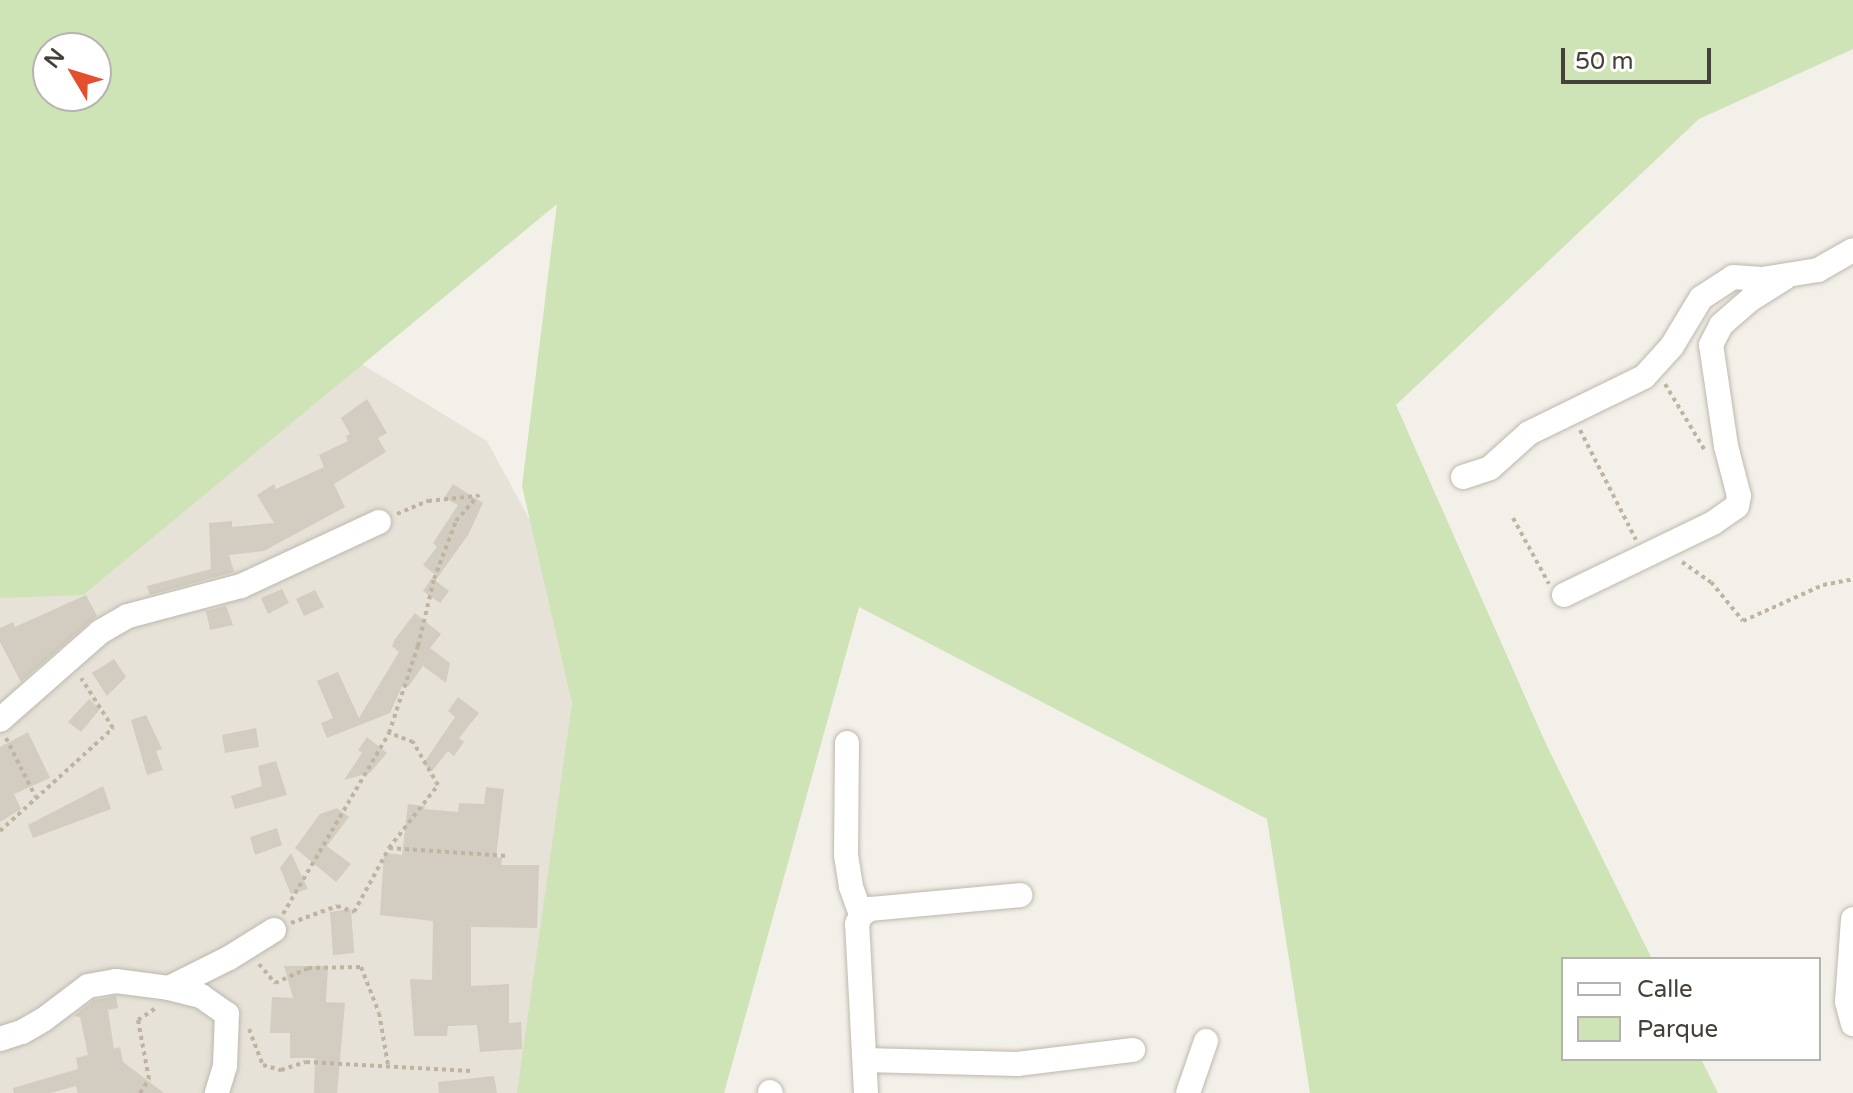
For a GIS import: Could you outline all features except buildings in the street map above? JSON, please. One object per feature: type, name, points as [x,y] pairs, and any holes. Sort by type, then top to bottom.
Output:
[{"type":"street","points":[[1463,477],[1490,468],[1529,433],[1644,377],[1672,346],[1701,298],[1733,277],[1762,279],[1818,270],[1853,250]]},
{"type":"street","points":[[1564,595],[1713,523],[1737,506],[1739,496],[1726,446],[1711,345],[1721,325],[1751,299],[1790,274]]},
{"type":"street","points":[[0,722],[100,632],[128,616],[241,586],[379,522]]},
{"type":"street","points":[[847,743],[846,855],[851,887],[861,915]]},
{"type":"street","points":[[866,1093],[857,924],[861,915],[870,909],[1020,895]]},
{"type":"street","points":[[1853,919],[1847,1002],[1853,1024]]},
{"type":"street","points":[[169,988],[229,958],[274,930]]},
{"type":"street","points":[[0,1039],[22,1032],[43,1020],[88,986],[116,981],[169,988],[201,996],[227,1014],[225,1066],[217,1093]]},
{"type":"street","points":[[1188,1093],[1206,1041]]},
{"type":"street","points":[[865,1060],[1017,1064],[1133,1050]]},
{"type":"path","points":[[1651,370],[1663,381],[1707,454]]},
{"type":"path","points":[[1569,414],[1649,554],[1698,572],[1743,621],[1823,585],[1853,579]]},
{"type":"path","points":[[274,930],[389,733],[418,646],[434,579],[456,521],[479,495],[428,501],[379,522]]},
{"type":"path","points":[[1513,518],[1550,584],[1564,595]]},
{"type":"path","points":[[0,831],[113,728],[77,672],[58,669]]},
{"type":"path","points":[[0,722],[35,796]]},
{"type":"path","points":[[274,930],[337,906],[354,912],[389,848],[438,785],[413,742],[389,733]]},
{"type":"path","points":[[389,848],[508,856]]},
{"type":"path","points":[[275,983],[308,968],[361,967],[379,1013],[388,1065]]},
{"type":"path","points":[[140,1093],[149,1079],[138,1020],[155,1011],[169,988]]},
{"type":"path","points":[[227,1014],[239,1016],[247,1023],[263,1065],[281,1070],[306,1062],[471,1071]]},
{"type":"shaded area","points":[[350,357],[487,441],[576,605],[556,1059],[549,1093],[0,1093],[0,593]]},
{"type":"green space","points":[[0,0],[1853,0],[1853,49],[1699,119],[1396,405],[1546,744],[1651,957],[1561,957],[1561,1061],[1702,1061],[1718,1093],[1310,1093],[1267,819],[859,607],[724,1093],[517,1093],[572,703],[522,486],[557,204],[83,595],[0,598]]}]
